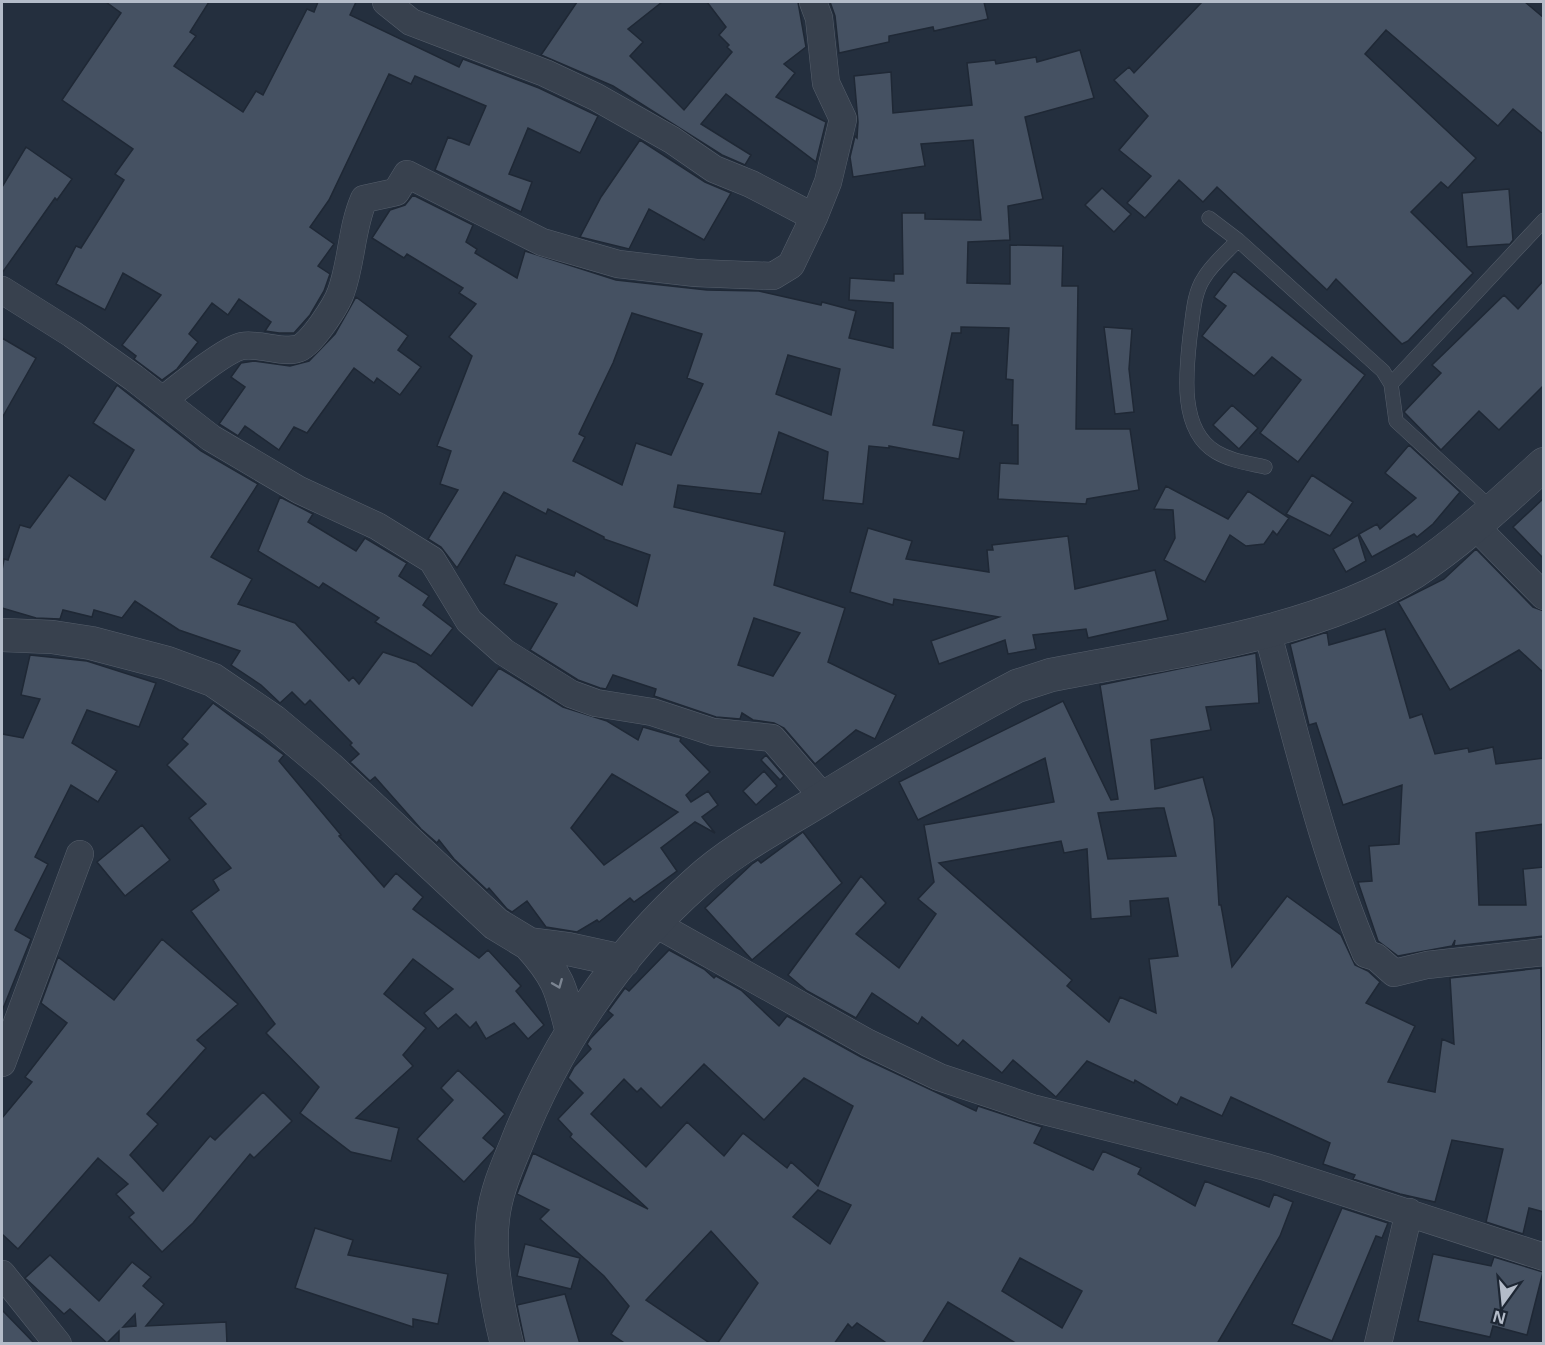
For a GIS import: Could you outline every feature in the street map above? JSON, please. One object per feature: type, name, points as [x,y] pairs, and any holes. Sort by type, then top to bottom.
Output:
[{"type":"street","points":[[386,2],[411,22],[545,73],[596,97],[672,140],[714,169],[751,184],[814,217]]},
{"type":"street","points":[[163,400],[203,369],[242,346],[289,349],[304,346],[314,336],[341,293],[356,218],[364,198],[396,192],[407,174],[542,242],[618,264],[696,273],[773,276],[791,265],[828,182],[843,118],[826,83],[819,18],[813,2]]},
{"type":"street","points":[[2,290],[72,334],[211,438],[299,490],[377,526],[432,560],[470,621],[504,652],[571,694],[596,703],[652,712],[713,732],[772,738],[824,798]]},
{"type":"street","points":[[507,1344],[491,1242],[499,1188],[527,1117],[572,1032],[623,961],[654,923],[698,880],[759,837],[1017,686],[1051,675],[1266,631],[1341,608],[1412,573],[1484,518],[1544,464]]},
{"type":"street","points":[[1484,518],[1544,596]]},
{"type":"street","points":[[1266,631],[1319,821],[1366,954],[1376,957],[1394,973],[1428,965],[1544,952]]},
{"type":"street","points":[[2,635],[52,637],[91,643],[166,663],[213,680],[281,727],[329,768],[496,924],[529,944],[551,969],[558,981],[572,1032]]},
{"type":"street","points":[[2,1063],[80,854]]},
{"type":"street","points":[[654,923],[868,1043],[939,1077],[1032,1108],[1266,1167],[1544,1257]]},
{"type":"street","points":[[529,944],[568,949],[623,961]]},
{"type":"street","points":[[1378,1344],[1408,1212]]},
{"type":"street","points":[[2,1274],[58,1344]]},
{"type":"lane","points":[[1209,218],[1238,240],[1383,371],[1391,384],[1396,421],[1484,518]]},
{"type":"lane","points":[[1391,384],[1544,220]]},
{"type":"lane","points":[[1238,240],[1203,279],[1195,303],[1187,366],[1188,409],[1201,437],[1214,451],[1233,460],[1265,467]]},
{"type":"building","points":[[106,2],[209,2],[190,32],[196,36],[174,66],[243,112],[256,91],[263,95],[307,9],[314,12],[318,2],[356,2],[350,15],[459,67],[463,59],[539,88],[598,116],[580,153],[528,128],[509,174],[532,182],[521,212],[435,170],[448,137],[469,145],[486,106],[415,76],[411,84],[389,74],[329,200],[310,227],[334,244],[318,266],[330,274],[324,291],[310,315],[294,333],[279,333],[265,331],[271,322],[239,299],[228,315],[212,303],[189,334],[198,342],[177,369],[162,380],[134,359],[136,356],[122,345],[161,295],[123,273],[105,310],[56,284],[76,246],[81,248],[124,180],[115,174],[133,149],[62,100],[121,13]]},
{"type":"building","points":[[577,2],[662,2],[628,29],[643,42],[630,56],[684,110],[732,52],[727,47],[729,45],[719,35],[726,27],[707,2],[798,2],[806,47],[784,64],[795,73],[776,97],[826,122],[816,162],[726,94],[701,124],[751,155],[745,165],[722,155],[613,86],[541,55]]},
{"type":"building","points":[[830,2],[984,2],[988,19],[934,31],[933,27],[889,36],[889,42],[839,53],[835,16]]},
{"type":"building","points":[[1202,2],[1525,2],[1544,18],[1544,135],[1513,109],[1498,126],[1386,30],[1365,54],[1476,158],[1448,188],[1441,182],[1411,212],[1473,273],[1408,341],[1402,344],[1336,279],[1327,290],[1217,187],[1203,202],[1179,180],[1145,218],[1127,203],[1151,176],[1119,150],[1148,116],[1114,80],[1129,67],[1134,73]]},
{"type":"building","points":[[1080,50],[1094,98],[1025,117],[1043,199],[1008,206],[1010,240],[968,242],[967,283],[1010,284],[1010,245],[1063,246],[1062,286],[1078,286],[1076,429],[1130,429],[1139,490],[1087,499],[1086,504],[998,499],[1000,463],[1018,464],[1018,425],[1012,425],[1013,380],[1006,379],[1009,328],[961,327],[961,333],[952,333],[933,425],[964,431],[959,459],[889,446],[889,448],[869,446],[863,504],[823,500],[828,452],[779,432],[761,494],[678,485],[674,507],[785,532],[774,585],[845,608],[828,662],[896,695],[875,739],[856,730],[815,764],[784,728],[774,723],[753,720],[742,713],[740,719],[716,717],[654,696],[656,689],[613,675],[606,689],[600,688],[578,680],[530,650],[557,604],[504,584],[516,555],[574,576],[576,571],[637,606],[650,555],[604,539],[548,509],[546,514],[504,492],[457,568],[441,547],[428,539],[458,490],[440,484],[451,451],[437,446],[472,356],[449,337],[476,304],[459,293],[463,288],[407,254],[404,258],[372,238],[390,210],[405,205],[413,195],[473,225],[466,242],[477,249],[475,253],[517,278],[525,251],[616,280],[707,290],[759,291],[821,305],[822,302],[856,311],[849,338],[893,348],[893,303],[849,300],[850,278],[894,281],[894,274],[903,274],[902,213],[925,213],[925,219],[981,220],[973,140],[921,144],[925,166],[853,177],[850,157],[855,136],[857,138],[858,122],[854,76],[891,72],[893,113],[972,105],[967,63],[995,60],[996,64],[1036,57],[1037,62]],"holes":[[[632,313],[702,334],[687,378],[703,384],[671,455],[636,443],[622,485],[573,461],[585,437],[579,434],[613,363]],[[788,355],[840,369],[831,415],[776,394]],[[754,618],[800,633],[773,676],[738,665]]]},
{"type":"building","points":[[640,140],[705,182],[731,193],[704,240],[649,209],[629,249],[580,237],[601,197]]},
{"type":"building","points":[[26,147],[72,179],[57,200],[55,198],[2,273],[2,187]]},
{"type":"building","points":[[1102,188],[1131,214],[1114,232],[1085,205]]},
{"type":"building","points":[[1509,189],[1513,240],[1510,244],[1467,247],[1462,193]]},
{"type":"building","points":[[1234,271],[1365,375],[1298,462],[1260,433],[1301,380],[1272,357],[1254,376],[1202,336],[1226,306],[1214,297]]},
{"type":"building","points":[[1544,280],[1544,385],[1499,430],[1479,411],[1441,450],[1404,412],[1441,373],[1432,365],[1504,295],[1518,309]]},
{"type":"building","points":[[356,297],[408,336],[398,350],[421,367],[400,395],[377,378],[374,383],[354,368],[307,433],[294,427],[279,450],[245,426],[238,436],[219,424],[245,387],[231,377],[241,363],[254,361],[290,366],[309,361],[335,334]]},
{"type":"building","points":[[1104,327],[1132,329],[1129,369],[1134,412],[1115,414]]},
{"type":"building","points":[[2,338],[36,358],[2,418]]},
{"type":"building","points":[[117,385],[201,451],[258,484],[211,557],[252,579],[238,604],[295,623],[349,681],[353,677],[359,684],[383,652],[416,663],[472,706],[499,668],[563,707],[607,721],[638,740],[643,727],[681,738],[680,741],[710,772],[686,795],[691,802],[708,791],[718,805],[702,817],[715,833],[695,822],[661,848],[677,871],[634,902],[630,898],[599,922],[597,920],[577,932],[546,927],[527,901],[512,912],[507,909],[489,888],[487,890],[454,859],[439,840],[437,843],[421,829],[375,777],[370,781],[350,762],[359,754],[350,745],[352,743],[310,700],[305,705],[292,692],[280,703],[261,685],[231,665],[240,651],[179,630],[135,601],[122,618],[94,610],[92,617],[63,610],[60,619],[36,618],[2,608],[4,559],[8,560],[20,525],[30,528],[69,475],[105,500],[134,450],[93,423]],"holes":[[[612,774],[678,812],[604,865],[571,828]]]},
{"type":"building","points":[[1232,405],[1258,428],[1239,449],[1213,425]]},
{"type":"building","points":[[1409,445],[1460,492],[1433,524],[1417,537],[1414,534],[1372,557],[1359,534],[1377,524],[1380,529],[1416,498],[1385,473]]},
{"type":"building","points":[[1312,475],[1353,502],[1330,536],[1286,514]]},
{"type":"building","points":[[1166,486],[1228,519],[1248,491],[1289,518],[1277,535],[1273,531],[1264,544],[1246,546],[1230,535],[1205,582],[1164,560],[1175,538],[1173,510],[1154,509]]},
{"type":"building","points":[[280,497],[313,514],[308,522],[356,551],[365,538],[407,563],[399,576],[429,596],[423,605],[453,628],[431,656],[375,622],[379,618],[323,583],[319,588],[258,551]]},
{"type":"building","points":[[1544,498],[1544,559],[1513,527]]},
{"type":"building","points":[[868,528],[912,541],[906,559],[989,572],[987,550],[993,550],[992,545],[1068,536],[1075,589],[1155,570],[1168,620],[1088,638],[1086,629],[1033,635],[1036,649],[1008,654],[1005,640],[939,664],[931,641],[999,617],[894,599],[893,605],[850,592]]},
{"type":"building","points":[[1358,535],[1366,561],[1346,572],[1333,549]]},
{"type":"building","points":[[1476,549],[1533,607],[1544,611],[1544,673],[1519,650],[1450,690],[1398,602],[1444,579]]},
{"type":"building","points":[[1385,629],[1410,718],[1422,714],[1435,754],[1468,748],[1469,752],[1493,747],[1496,764],[1544,758],[1544,824],[1476,833],[1479,905],[1526,905],[1523,869],[1544,867],[1544,936],[1454,946],[1455,940],[1452,946],[1398,956],[1378,941],[1358,882],[1372,881],[1369,846],[1399,844],[1402,785],[1343,805],[1316,723],[1309,725],[1290,644],[1327,632],[1329,645]]},
{"type":"building","points":[[1256,653],[1259,703],[1206,707],[1211,730],[1151,740],[1155,789],[1203,777],[1214,819],[1219,905],[1221,905],[1232,967],[1287,896],[1341,935],[1355,965],[1368,971],[1380,982],[1366,1003],[1415,1026],[1388,1082],[1435,1092],[1442,1039],[1454,1044],[1450,978],[1541,968],[1544,1212],[1529,1208],[1523,1234],[1486,1222],[1503,1149],[1452,1140],[1435,1202],[1400,1194],[1353,1179],[1355,1175],[1323,1164],[1330,1143],[1231,1097],[1222,1116],[1181,1097],[1177,1105],[1135,1080],[1134,1083],[1087,1061],[1056,1097],[1013,1060],[1002,1073],[963,1040],[958,1046],[922,1017],[918,1024],[872,993],[856,1018],[807,991],[788,975],[861,876],[886,903],[856,934],[899,968],[936,914],[918,899],[934,882],[924,825],[1054,802],[1045,758],[918,820],[899,782],[1063,701],[1111,800],[1118,799],[1100,685]],"holes":[[[1164,808],[1176,856],[1108,859],[1098,813]],[[1061,841],[1064,853],[1087,849],[1091,919],[1131,916],[1130,901],[1168,898],[1178,956],[1149,959],[1156,1013],[1120,997],[1109,1022],[1067,986],[1072,980],[939,863]]]},
{"type":"building","points":[[30,655],[87,661],[156,683],[139,727],[87,710],[72,743],[117,771],[98,802],[71,785],[35,857],[48,864],[15,930],[31,939],[2,1011],[2,734],[23,738],[40,699],[21,695]]},
{"type":"building","points":[[213,703],[284,755],[279,761],[341,835],[339,836],[384,887],[396,873],[423,897],[413,909],[479,958],[488,950],[521,986],[516,991],[544,1025],[528,1039],[514,1023],[486,1039],[476,1022],[470,1028],[456,1014],[438,1029],[424,1013],[453,989],[413,959],[384,994],[426,1028],[403,1055],[413,1066],[356,1118],[399,1128],[391,1161],[351,1152],[300,1113],[319,1087],[266,1033],[275,1024],[191,911],[219,890],[213,880],[231,868],[189,818],[206,804],[167,765],[188,744],[182,739]]},
{"type":"building","points":[[766,755],[784,776],[780,780],[761,760]]},
{"type":"building","points":[[764,771],[777,786],[756,805],[743,791]]},
{"type":"building","points":[[142,825],[170,860],[125,896],[97,862]]},
{"type":"building","points":[[803,832],[842,883],[752,960],[705,908],[752,864],[758,860],[761,863]]},
{"type":"building","points":[[162,939],[238,1004],[197,1040],[206,1048],[147,1114],[158,1124],[130,1155],[163,1191],[210,1136],[215,1140],[263,1092],[292,1121],[254,1158],[250,1154],[193,1223],[162,1252],[129,1217],[134,1213],[116,1194],[128,1184],[98,1158],[18,1249],[2,1234],[2,1118],[32,1082],[25,1077],[67,1023],[41,1003],[58,957],[114,1000]]},
{"type":"building","points":[[669,950],[704,969],[714,978],[716,976],[741,990],[779,1026],[787,1016],[861,1057],[976,1111],[978,1106],[1042,1127],[1034,1143],[1093,1170],[1103,1151],[1141,1168],[1138,1174],[1195,1206],[1205,1181],[1269,1207],[1274,1194],[1293,1202],[1280,1236],[1217,1344],[1017,1344],[948,1302],[922,1344],[888,1344],[857,1323],[852,1328],[848,1324],[834,1344],[717,1344],[758,1283],[711,1231],[646,1300],[711,1344],[626,1344],[611,1334],[629,1306],[604,1276],[540,1219],[549,1210],[517,1194],[533,1153],[648,1209],[570,1137],[572,1134],[558,1119],[583,1093],[568,1078],[574,1067],[591,1049],[587,1044],[590,1039],[613,1015],[608,1011],[625,988],[629,991]],"holes":[[[704,1064],[764,1120],[804,1078],[853,1106],[818,1186],[791,1162],[787,1168],[743,1133],[724,1156],[687,1122],[646,1167],[591,1114],[624,1079],[637,1092],[641,1088],[661,1108]],[[818,1190],[851,1205],[830,1244],[793,1217]],[[1020,1258],[1082,1291],[1062,1328],[1002,1291]]]},
{"type":"building","points":[[458,1070],[505,1114],[483,1138],[495,1148],[494,1150],[464,1182],[417,1139],[453,1100],[441,1088]]},
{"type":"building","points":[[1342,1208],[1388,1223],[1382,1238],[1376,1236],[1332,1341],[1292,1324]]},
{"type":"building","points":[[315,1228],[353,1240],[348,1255],[448,1274],[438,1324],[413,1319],[413,1327],[295,1288]]},
{"type":"building","points":[[525,1244],[580,1258],[571,1289],[517,1276]]},
{"type":"building","points":[[1433,1254],[1491,1266],[1494,1257],[1543,1272],[1527,1335],[1493,1326],[1490,1337],[1418,1321]]},
{"type":"building","points":[[50,1255],[99,1301],[132,1262],[151,1277],[143,1286],[164,1304],[146,1326],[226,1322],[227,1344],[119,1344],[119,1331],[107,1343],[70,1309],[64,1314],[25,1278]],"holes":[[[135,1314],[136,1326],[123,1327]]]},
{"type":"building","points":[[565,1294],[580,1344],[525,1344],[517,1305]]},
{"type":"building","points":[[2,1310],[35,1344],[2,1344]]}]
